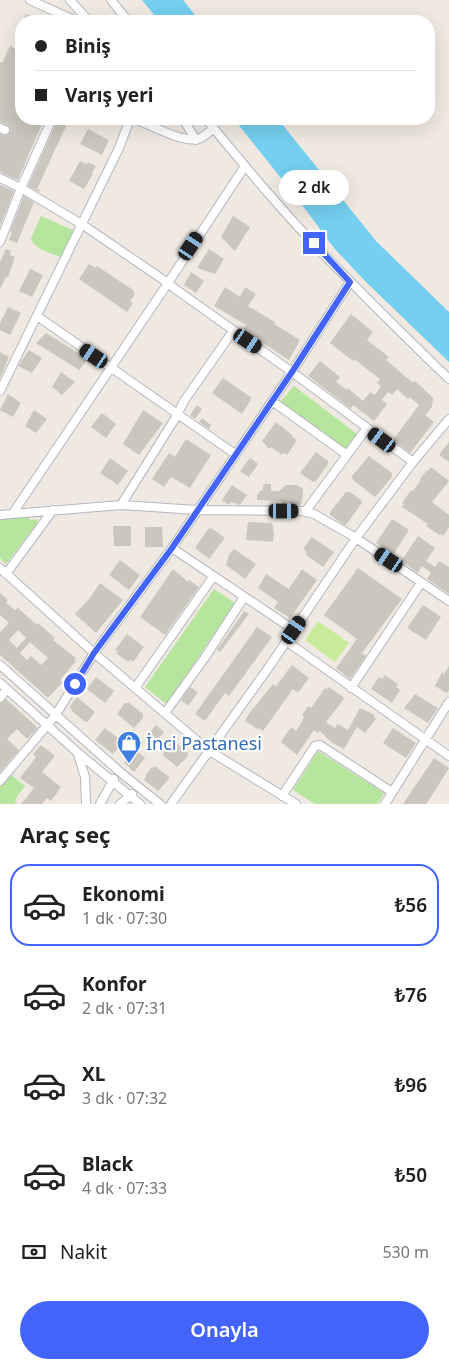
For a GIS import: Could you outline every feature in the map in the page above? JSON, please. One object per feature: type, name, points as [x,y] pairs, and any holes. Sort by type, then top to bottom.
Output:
[{"type":"street","points":[[30,0],[63,15]]},
{"type":"street","points":[[70,0],[82,14]]},
{"type":"street","points":[[111,0],[123,15]]},
{"type":"street","points":[[0,242],[3,225],[49,125]]},
{"type":"street","points":[[0,391],[119,148],[128,125]]},
{"type":"street","points":[[150,125],[185,139],[196,140],[214,128]]},
{"type":"street","points":[[187,125],[196,140]]},
{"type":"street","points":[[211,125],[245,166],[350,282],[449,379]]},
{"type":"street","points":[[13,513],[245,166]]},
{"type":"street","points":[[0,178],[21,188],[82,225],[168,283],[413,462]]},
{"type":"street","points":[[0,781],[55,716],[94,653],[172,548],[292,372],[350,282]]},
{"type":"street","points":[[36,316],[235,454]]},
{"type":"street","points":[[121,505],[184,402],[233,331]]},
{"type":"street","points":[[272,401],[347,455]]},
{"type":"street","points":[[171,804],[294,630],[356,538],[413,462],[449,419]]},
{"type":"street","points":[[305,512],[367,428]]},
{"type":"street","points":[[0,515],[121,505],[197,510],[305,512],[314,514],[356,538],[449,602]]},
{"type":"street","points":[[53,510],[3,571],[94,653],[208,750],[296,804]]},
{"type":"street","points":[[172,548],[294,630]]},
{"type":"street","points":[[135,688],[213,576]]},
{"type":"street","points":[[351,688],[421,582]]},
{"type":"street","points":[[165,713],[206,656],[244,597]]},
{"type":"street","points":[[286,641],[449,756]]},
{"type":"street","points":[[0,665],[55,716],[160,804]]},
{"type":"street","points":[[0,683],[77,752],[140,804]]},
{"type":"street","points":[[0,698],[7,689]]},
{"type":"street","points":[[384,804],[449,702]]},
{"type":"street","points":[[282,796],[315,746],[320,745],[392,792]]},
{"type":"street","points":[[77,752],[85,777],[86,804]]},
{"type":"street","points":[[100,804],[120,772]]},
{"type":"street","points":[[120,804],[138,786]]},
{"type":"green space","points":[[41,216],[75,231],[63,258],[49,253],[33,242],[31,238]]},
{"type":"green space","points":[[294,386],[357,434],[346,451],[280,402]]},
{"type":"green space","points":[[29,515],[30,520],[38,519],[36,525],[6,564],[0,558],[0,518]]},
{"type":"green space","points":[[214,589],[235,603],[168,702],[165,703],[145,687]]},
{"type":"green space","points":[[318,621],[349,643],[335,662],[305,640]]},
{"type":"green space","points":[[318,751],[384,793],[378,804],[315,804],[293,790]]},
{"type":"green space","points":[[10,774],[25,786],[17,796],[15,804],[0,804],[0,783]]},
{"type":"water","points":[[142,0],[183,0],[195,15],[154,15]]},
{"type":"water","points":[[239,125],[283,125],[376,241],[449,312],[449,362],[366,282],[334,248]]},
{"type":"building","points":[[10,46],[15,49],[15,125],[41,125],[18,180],[0,172],[0,134],[6,135],[11,130],[8,125],[0,122],[0,62],[2,63]]},
{"type":"building","points":[[55,125],[67,125],[37,189],[40,190],[39,192],[28,186]]},
{"type":"building","points":[[88,129],[109,140],[102,155],[80,144]]},
{"type":"building","points":[[80,161],[96,166],[84,189],[69,181]]},
{"type":"building","points":[[0,185],[14,191],[0,226]]},
{"type":"building","points":[[24,196],[34,202],[17,243],[9,240],[12,232],[10,231]]},
{"type":"building","points":[[233,216],[250,227],[235,251],[221,237]]},
{"type":"building","points":[[6,249],[11,251],[10,255],[15,257],[8,277],[6,277],[0,289],[0,262]]},
{"type":"building","points":[[209,249],[224,259],[215,274],[197,268]]},
{"type":"building","points":[[89,264],[96,268],[97,266],[133,290],[135,294],[130,301],[133,303],[127,312],[79,279]]},
{"type":"building","points":[[30,269],[43,275],[32,297],[19,291]]},
{"type":"building","points":[[191,272],[204,281],[196,293],[184,285]]},
{"type":"building","points":[[225,287],[240,297],[245,287],[256,294],[248,306],[300,340],[289,360],[243,330],[246,325],[214,306]]},
{"type":"building","points":[[8,307],[21,313],[10,335],[0,330],[0,323]]},
{"type":"building","points":[[351,314],[373,332],[367,340],[389,357],[386,360],[412,382],[415,381],[433,398],[432,407],[425,415],[434,422],[410,453],[393,440],[419,405],[410,397],[408,399],[397,389],[392,395],[388,392],[382,400],[387,404],[374,421],[353,405],[351,409],[308,376],[320,361],[340,377],[336,382],[347,390],[348,388],[363,401],[370,392],[375,395],[381,386],[377,383],[380,379],[330,343]]},
{"type":"building","points":[[46,333],[88,359],[79,370],[36,343]]},
{"type":"building","points":[[29,350],[42,358],[32,373],[18,366]]},
{"type":"building","points":[[0,352],[9,357],[0,378]]},
{"type":"building","points":[[61,372],[75,382],[62,395],[52,387]]},
{"type":"building","points":[[223,378],[252,398],[242,414],[212,393]]},
{"type":"building","points":[[8,394],[21,403],[13,417],[0,410]]},
{"type":"building","points":[[197,405],[202,409],[195,419],[190,415]]},
{"type":"building","points":[[34,410],[47,419],[36,433],[25,426]]},
{"type":"building","points":[[143,410],[163,423],[139,455],[123,444]]},
{"type":"building","points":[[102,413],[116,424],[106,438],[91,427]]},
{"type":"building","points":[[202,418],[211,425],[209,429],[199,422]]},
{"type":"building","points":[[276,422],[297,440],[287,455],[284,453],[282,455],[271,447],[269,449],[262,441]]},
{"type":"building","points":[[186,439],[211,455],[190,488],[171,477],[164,487],[152,479],[169,453],[175,457]]},
{"type":"building","points":[[449,442],[449,462],[439,455]]},
{"type":"building","points":[[316,452],[328,461],[328,464],[316,481],[313,482],[300,473]]},
{"type":"building","points":[[369,456],[392,473],[392,477],[375,497],[353,480],[352,476]]},
{"type":"building","points":[[110,458],[128,471],[118,485],[100,473]]},
{"type":"building","points":[[250,458],[258,464],[249,477],[240,471]]},
{"type":"building","points":[[431,467],[449,481],[432,502],[449,515],[449,527],[443,536],[426,526],[428,524],[402,507],[404,504],[402,503],[411,490],[413,491],[420,479]]},
{"type":"building","points":[[264,484],[271,484],[271,491],[279,491],[286,485],[297,485],[303,489],[302,502],[300,505],[285,505],[280,501],[257,500],[257,494],[259,494],[259,491],[262,491]]},
{"type":"building","points":[[232,485],[247,495],[240,505],[231,502],[229,505],[222,500]]},
{"type":"building","points":[[346,492],[350,492],[361,500],[362,503],[346,525],[344,525],[330,515],[330,512]]},
{"type":"building","points":[[392,519],[409,530],[393,555],[376,543]]},
{"type":"building","points":[[248,522],[272,523],[273,542],[246,540]]},
{"type":"building","points":[[113,526],[131,526],[131,546],[114,546]]},
{"type":"building","points":[[145,527],[162,527],[163,547],[145,547]]},
{"type":"building","points":[[211,528],[225,538],[209,559],[195,548],[208,529]]},
{"type":"building","points":[[418,536],[435,548],[426,561],[435,567],[439,561],[449,567],[449,594],[427,579],[431,573],[422,566],[418,573],[401,561]]},
{"type":"building","points":[[312,537],[334,552],[323,567],[305,554],[307,552],[303,549]]},
{"type":"building","points":[[234,549],[256,564],[245,579],[226,565],[229,555]]},
{"type":"building","points":[[120,560],[140,575],[129,590],[109,575]]},
{"type":"building","points":[[358,568],[402,599],[362,653],[366,656],[350,679],[336,668],[357,639],[324,615]]},
{"type":"building","points":[[173,569],[188,582],[189,580],[199,587],[165,635],[140,617]]},
{"type":"building","points":[[302,569],[317,580],[290,618],[274,608],[278,602],[258,588],[266,574],[289,589]]},
{"type":"building","points":[[100,583],[123,600],[96,633],[75,614]]},
{"type":"building","points":[[0,593],[8,600],[6,603],[15,610],[18,608],[37,625],[38,623],[55,638],[53,640],[76,658],[74,660],[76,661],[60,680],[63,682],[48,698],[0,655],[0,632],[9,623],[0,615]],"holes":[[[18,630],[26,638],[17,648],[9,640]],[[30,642],[48,658],[41,665],[31,656],[27,660],[20,653]]]},
{"type":"building","points":[[423,605],[441,617],[426,640],[407,628]]},
{"type":"building","points":[[244,611],[249,614],[220,652],[217,650]]},
{"type":"building","points":[[257,627],[272,637],[229,696],[225,693],[205,721],[195,714]]},
{"type":"building","points":[[127,634],[144,647],[133,662],[130,660],[128,662],[116,653],[118,651],[115,650]]},
{"type":"building","points":[[292,665],[309,678],[298,693],[293,689],[263,731],[245,721],[273,684],[276,686]]},
{"type":"building","points":[[449,666],[449,691],[446,693],[435,686],[442,672],[444,674]]},
{"type":"building","points":[[385,675],[398,684],[396,687],[400,690],[392,703],[371,689],[379,677],[382,679]]},
{"type":"building","points":[[96,677],[114,691],[105,703],[87,689]]},
{"type":"building","points":[[190,687],[198,692],[188,706],[181,700]]},
{"type":"building","points":[[329,687],[344,699],[326,722],[335,728],[338,724],[348,730],[360,708],[373,714],[376,719],[365,733],[357,727],[344,749],[331,742],[320,731],[318,733],[314,730],[297,755],[281,742],[291,727],[296,731],[304,717],[302,715],[308,706],[311,708],[325,688]]},
{"type":"building","points":[[415,694],[438,708],[428,723],[404,708]]},
{"type":"building","points":[[77,697],[95,712],[87,722],[72,711],[70,706]]},
{"type":"building","points":[[6,699],[38,728],[27,739],[17,729],[7,739],[19,750],[0,772],[0,704]]},
{"type":"building","points":[[125,703],[129,703],[143,714],[143,718],[134,728],[117,714]]},
{"type":"building","points":[[156,725],[164,732],[153,745],[145,738]]},
{"type":"building","points":[[105,728],[123,742],[113,754],[95,740]]},
{"type":"building","points":[[393,728],[416,743],[406,758],[383,743]]},
{"type":"building","points":[[174,741],[188,753],[187,757],[177,767],[163,755],[165,749]]},
{"type":"building","points":[[41,745],[55,756],[42,772],[61,787],[51,801],[47,798],[42,804],[21,804],[34,788],[20,778],[36,757],[33,754]]},
{"type":"building","points":[[136,750],[145,758],[134,772],[124,763]]},
{"type":"building","points":[[434,758],[449,768],[426,804],[403,804]]},
{"type":"building","points":[[155,766],[169,777],[158,791],[144,780],[152,767]]},
{"type":"place","name":"İnci Pastanesi","points":[[129,764]]},
{"type":"route","points":[[75,684],[94,653],[172,548],[292,372],[350,282],[314,243]]}]
